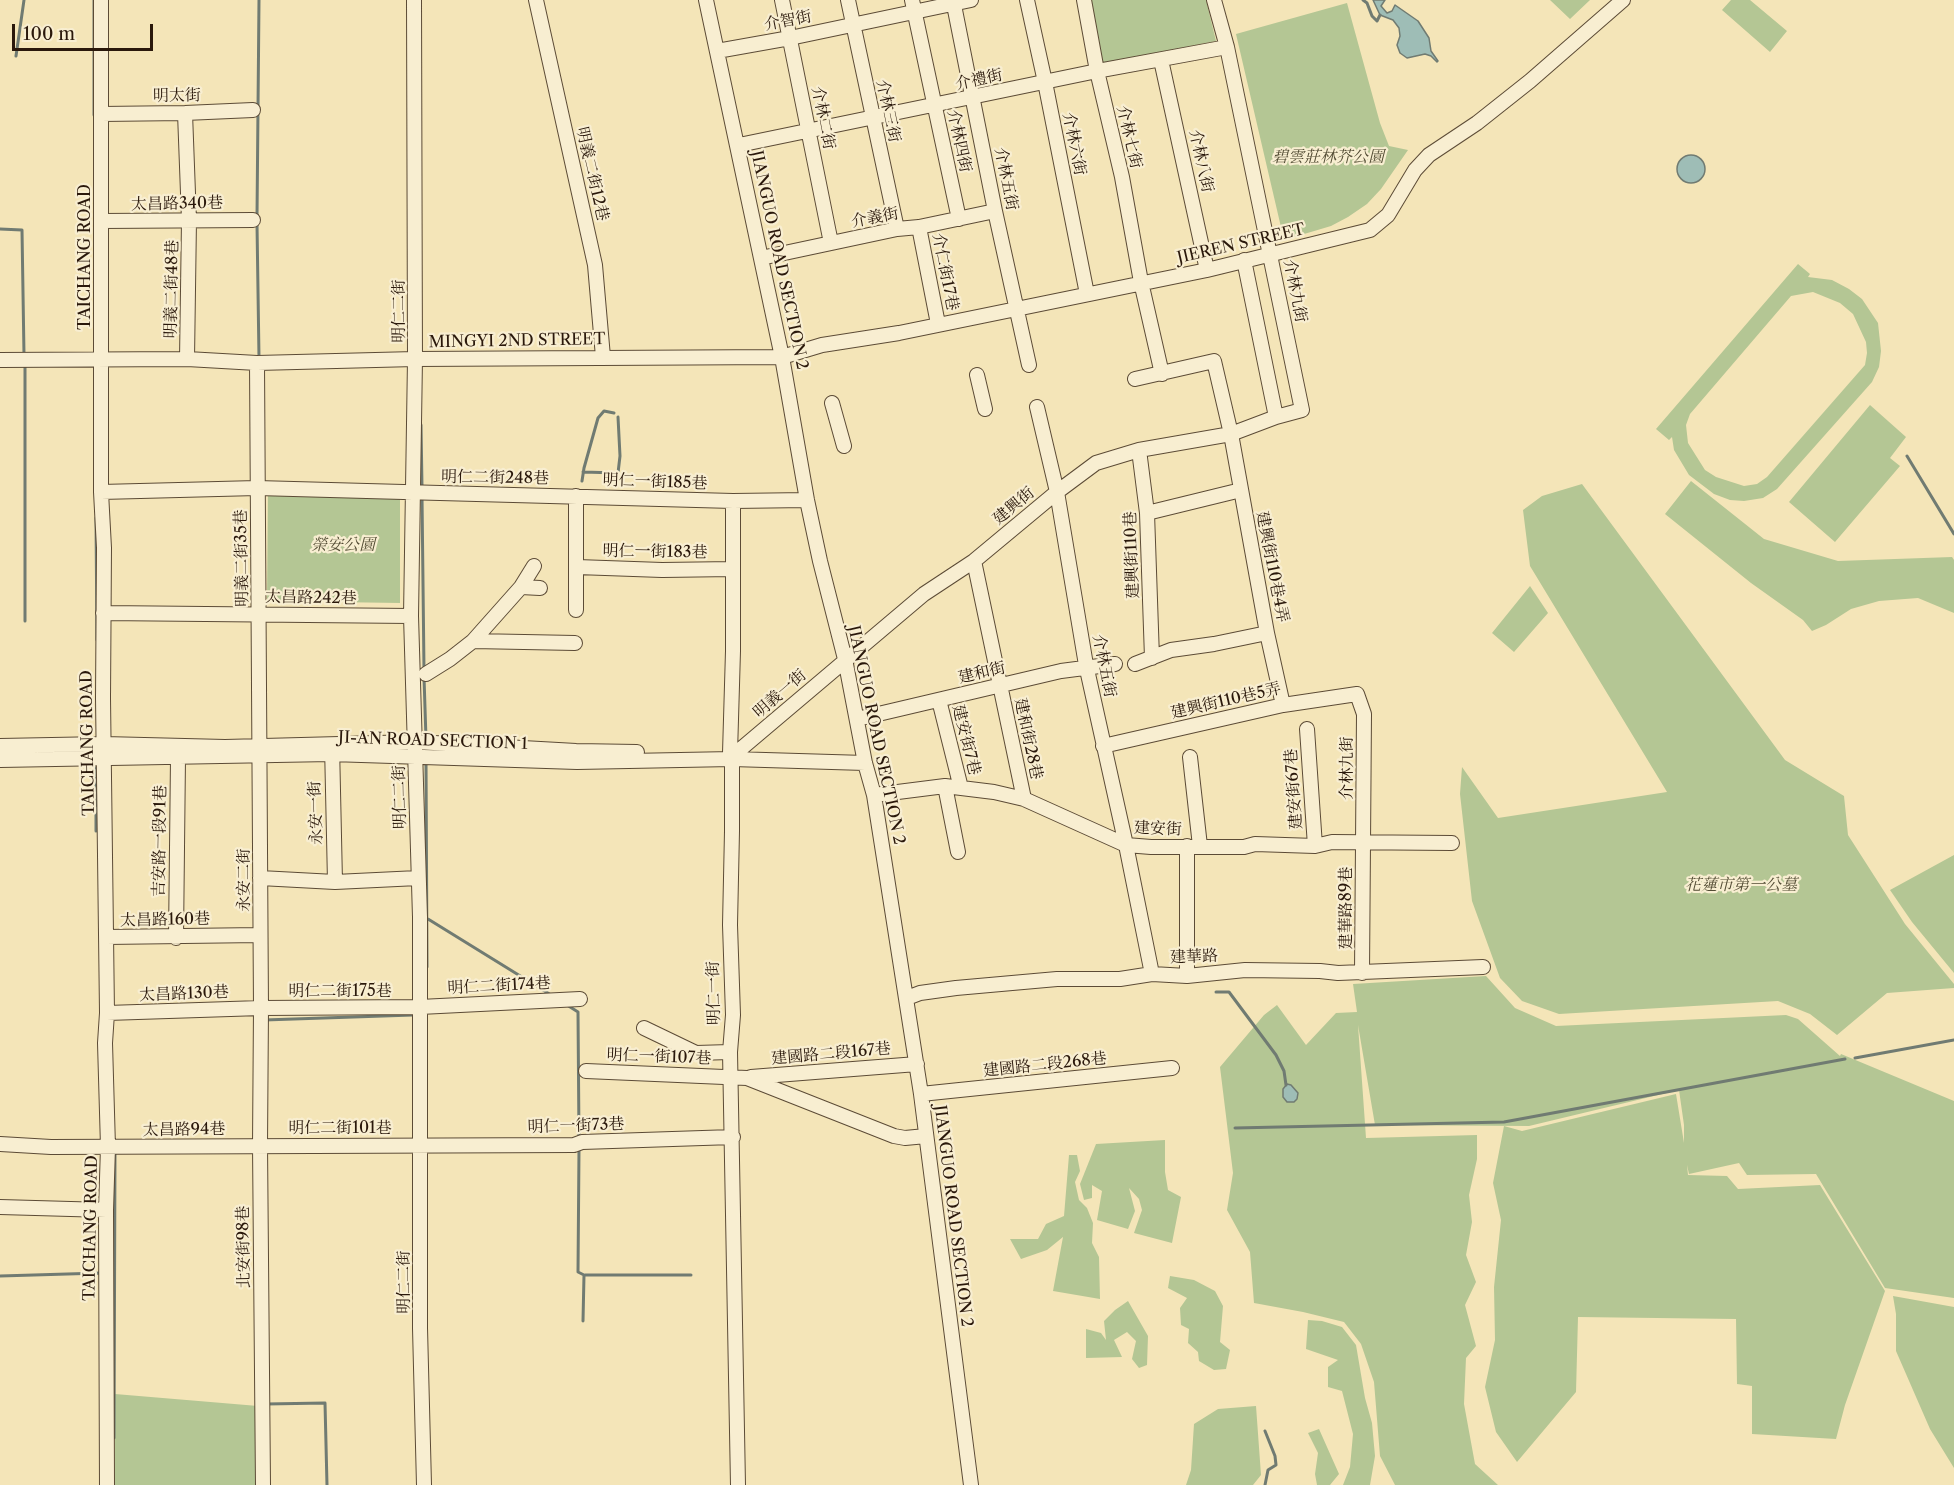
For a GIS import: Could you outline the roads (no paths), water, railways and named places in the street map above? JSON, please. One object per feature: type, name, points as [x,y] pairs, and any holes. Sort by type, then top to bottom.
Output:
[{"type":"street","name":"TAICHANG ROAD","points":[[101,0],[101,492],[107,1013],[105,1042],[108,1147],[106,1210],[107,1485]]},
{"type":"street","name":"明仁二街","points":[[414,0],[415,359],[411,616],[420,916],[420,1328],[424,1485]]},
{"type":"street","name":"明義二街12巷","points":[[536,0],[595,265],[603,357]]},
{"type":"street","name":"JIANGUO ROAD SECTION 2","points":[[706,0],[739,146],[782,357],[807,500],[845,659],[864,758],[874,795],[917,1064],[971,1485]]},
{"type":"street","name":"介林二街","points":[[782,0],[831,243]]},
{"type":"street","name":"介林三街","points":[[848,0],[897,229]]},
{"type":"street","name":"介智街","points":[[717,51],[853,25],[914,6],[970,0]]},
{"type":"street","name":"介林六街","points":[[1027,0],[1046,82],[1086,294]]},
{"type":"street","name":"介林七街","points":[[1083,0],[1162,374]]},
{"type":"street","name":"介林九街","points":[[1214,0],[1227,47],[1302,410],[1231,434]]},
{"type":"street","name":"JIEREN STREET","points":[[782,357],[822,345],[899,333],[1207,270],[1370,230],[1388,215],[1415,170],[1429,155],[1495,110],[1623,0]]},
{"type":"street","name":"介林五街","points":[[953,2],[1029,365]]},
{"type":"street","name":"介林四街","points":[[914,6],[959,219]]},
{"type":"street","name":"介禮街","points":[[739,146],[1097,71],[1227,47]]},
{"type":"street","name":"介林八街","points":[[1161,60],[1207,270]]},
{"type":"street","name":"明太街","points":[[102,114],[253,110]]},
{"type":"street","name":"明義二街48巷","points":[[185,113],[189,220],[187,358]]},
{"type":"street","name":"介義街","points":[[761,258],[995,211]]},
{"type":"street","name":"太昌路340巷","points":[[102,221],[253,220]]},
{"type":"street","name":"介仁街17巷","points":[[919,227],[938,324]]},
{"type":"street","points":[[1244,260],[1276,417]]},
{"type":"street","name":"MINGYI 2ND STREET","points":[[0,360],[187,358],[257,363],[415,359],[782,357]]},
{"type":"street","name":"建興街110巷4弄","points":[[1162,374],[1214,361],[1231,434],[1267,633],[1283,705]]},
{"type":"street","name":"明義二街35巷","points":[[257,363],[259,751]]},
{"type":"street","points":[[1135,379],[1162,374]]},
{"type":"street","points":[[977,375],[985,409]]},
{"type":"street","points":[[832,403],[844,446]]},
{"type":"street","name":"介林五街","points":[[1037,407],[1057,492],[1087,669],[1152,974]]},
{"type":"street","name":"建興街","points":[[845,659],[924,594],[974,561],[1057,492],[1096,463],[1139,450],[1231,434]]},
{"type":"street","name":"建興街110巷","points":[[1139,450],[1148,513],[1152,658]]},
{"type":"street","name":"明仁二街248巷","points":[[101,492],[257,488],[576,496]]},
{"type":"street","points":[[1148,513],[1240,490]]},
{"type":"street","points":[[576,496],[576,610]]},
{"type":"street","name":"明仁一街185巷","points":[[576,496],[733,501],[807,500]]},
{"type":"street","name":"明仁一街","points":[[733,501],[730,935],[733,1015],[730,1052],[738,1485]]},
{"type":"street","name":"建和街28巷","points":[[974,561],[1024,799]]},
{"type":"street","points":[[426,674],[450,660],[473,641],[521,586],[534,566]]},
{"type":"street","name":"明仁一街183巷","points":[[577,567],[662,570],[733,569]]},
{"type":"street","points":[[521,586],[540,588]]},
{"type":"street","name":"太昌路242巷","points":[[103,613],[411,616]]},
{"type":"street","points":[[1135,664],[1171,650],[1267,633]]},
{"type":"street","points":[[473,641],[575,643]]},
{"type":"street","name":"明義一街","points":[[733,755],[845,659]]},
{"type":"street","name":"建和街","points":[[857,719],[1061,671],[1115,664]]},
{"type":"street","name":"介林九街","points":[[1357,694],[1364,714],[1362,843]]},
{"type":"street","name":"建興街110巷5弄","points":[[1103,746],[1283,705],[1357,694]]},
{"type":"street","name":"建安街7巷","points":[[939,700],[961,788]]},
{"type":"street","name":"建安街67巷","points":[[1307,729],[1315,846]]},
{"type":"street","name":"JI-AN ROAD SECTION 1","points":[[0,746],[179,752],[332,748],[864,758]]},
{"type":"street","name":"永安一街","points":[[332,748],[335,882]]},
{"type":"street","name":"JI-AN ROAD SECTION 1","points":[[0,760],[104,750]]},
{"type":"street","name":"永安二街","points":[[259,751],[261,1008]]},
{"type":"street","name":"吉安路一段91巷","points":[[176,938],[179,752]]},
{"type":"street","points":[[1187,976],[1193,846],[1190,757]]},
{"type":"street","points":[[945,786],[958,852]]},
{"type":"street","name":"建安街","points":[[874,795],[945,786],[1024,799],[1126,845],[1244,847],[1255,844],[1315,846],[1332,842],[1452,843]]},
{"type":"street","name":"建華路89巷","points":[[1362,843],[1362,973]]},
{"type":"street","points":[[260,878],[335,882],[418,878]]},
{"type":"street","name":"太昌路160巷","points":[[106,937],[176,938],[260,935]]},
{"type":"street","name":"建華路","points":[[907,998],[920,993],[956,988],[1057,979],[1120,979],[1152,974],[1187,976],[1245,970],[1362,973],[1484,967]]},
{"type":"street","name":"明仁二街174巷","points":[[420,1007],[580,999]]},
{"type":"street","name":"明仁二街175巷","points":[[261,1008],[420,1007]]},
{"type":"street","name":"太昌路130巷","points":[[107,1013],[261,1008]]},
{"type":"street","name":"北安街98巷","points":[[261,1008],[263,1485]]},
{"type":"street","points":[[644,1028],[696,1053],[730,1052]]},
{"type":"street","name":"建國路二段167巷","points":[[747,1078],[917,1064]]},
{"type":"street","name":"建國路二段268巷","points":[[921,1094],[1172,1068]]},
{"type":"street","name":"明仁一街107巷","points":[[586,1071],[747,1078]]},
{"type":"street","points":[[747,1078],[894,1136],[905,1138],[926,1136]]},
{"type":"street","name":"明仁一街73巷","points":[[421,1145],[574,1145],[582,1142],[733,1137]]},
{"type":"street","name":"太昌路94巷","points":[[0,1143],[51,1147],[260,1145]]},
{"type":"street","name":"明仁二街101巷","points":[[260,1145],[421,1145]]},
{"type":"street","points":[[0,1207],[106,1210]]},
{"type":"water","points":[[1373,0],[1385,0],[1381,6],[1387,13],[1392,11],[1395,5],[1418,21],[1429,38],[1431,51],[1438,61],[1425,54],[1407,58],[1400,53],[1397,45],[1400,36],[1399,28],[1393,20],[1380,15]]},
{"type":"water","points":[[1691,155],[1701,159],[1705,169],[1701,179],[1691,183],[1681,179],[1677,169],[1681,159]]},
{"type":"water","points":[[1287,1084],[1298,1093],[1294,1102],[1287,1102],[1283,1097],[1283,1089]]},
{"type":"waterway","points":[[16,56],[24,0]]},
{"type":"waterway","points":[[94,0],[94,115]]},
{"type":"waterway","points":[[257,217],[259,0]]},
{"type":"waterway","points":[[1363,0],[1377,21],[1380,15]]},
{"type":"waterway","points":[[257,224],[259,358]]},
{"type":"waterway","points":[[0,229],[22,230],[24,355]]},
{"type":"waterway","points":[[25,367],[25,621]]},
{"type":"waterway","points":[[582,481],[598,418],[604,411],[614,413]]},
{"type":"waterway","points":[[583,472],[618,473],[620,456],[618,417]]},
{"type":"waterway","points":[[421,425],[422,487]]},
{"type":"waterway","points":[[1907,456],[1954,534]]},
{"type":"waterway","points":[[422,497],[424,670]]},
{"type":"waterway","points":[[96,518],[97,640]]},
{"type":"waterway","points":[[424,677],[426,739]]},
{"type":"waterway","points":[[96,761],[96,831]]},
{"type":"waterway","points":[[426,761],[427,967]]},
{"type":"waterway","points":[[428,919],[551,995]]},
{"type":"waterway","points":[[1216,992],[1229,992],[1276,1055],[1284,1071],[1286,1085]]},
{"type":"waterway","points":[[567,1005],[578,1012],[579,1139]]},
{"type":"waterway","points":[[264,1020],[413,1015],[414,1012]]},
{"type":"waterway","points":[[1855,1058],[1954,1040]]},
{"type":"waterway","points":[[1235,1128],[1504,1122],[1845,1059]]},
{"type":"waterway","points":[[579,1149],[578,1272],[584,1275],[583,1321]]},
{"type":"waterway","points":[[114,1438],[115,1150]]},
{"type":"waterway","points":[[0,1276],[101,1273],[101,1275]]},
{"type":"waterway","points":[[585,1275],[691,1275]]},
{"type":"waterway","points":[[266,1404],[325,1403],[327,1485]]},
{"type":"waterway","points":[[1265,1431],[1275,1456],[1276,1465],[1268,1470],[1265,1485]]},
{"type":"park label","name":"碧雲莊林芥公園","points":[[1328,157]]},
{"type":"park label","name":"榮安公園","points":[[343,545]]},
{"type":"park label","name":"花蓮市第一公墓","points":[[1741,885]]}]
